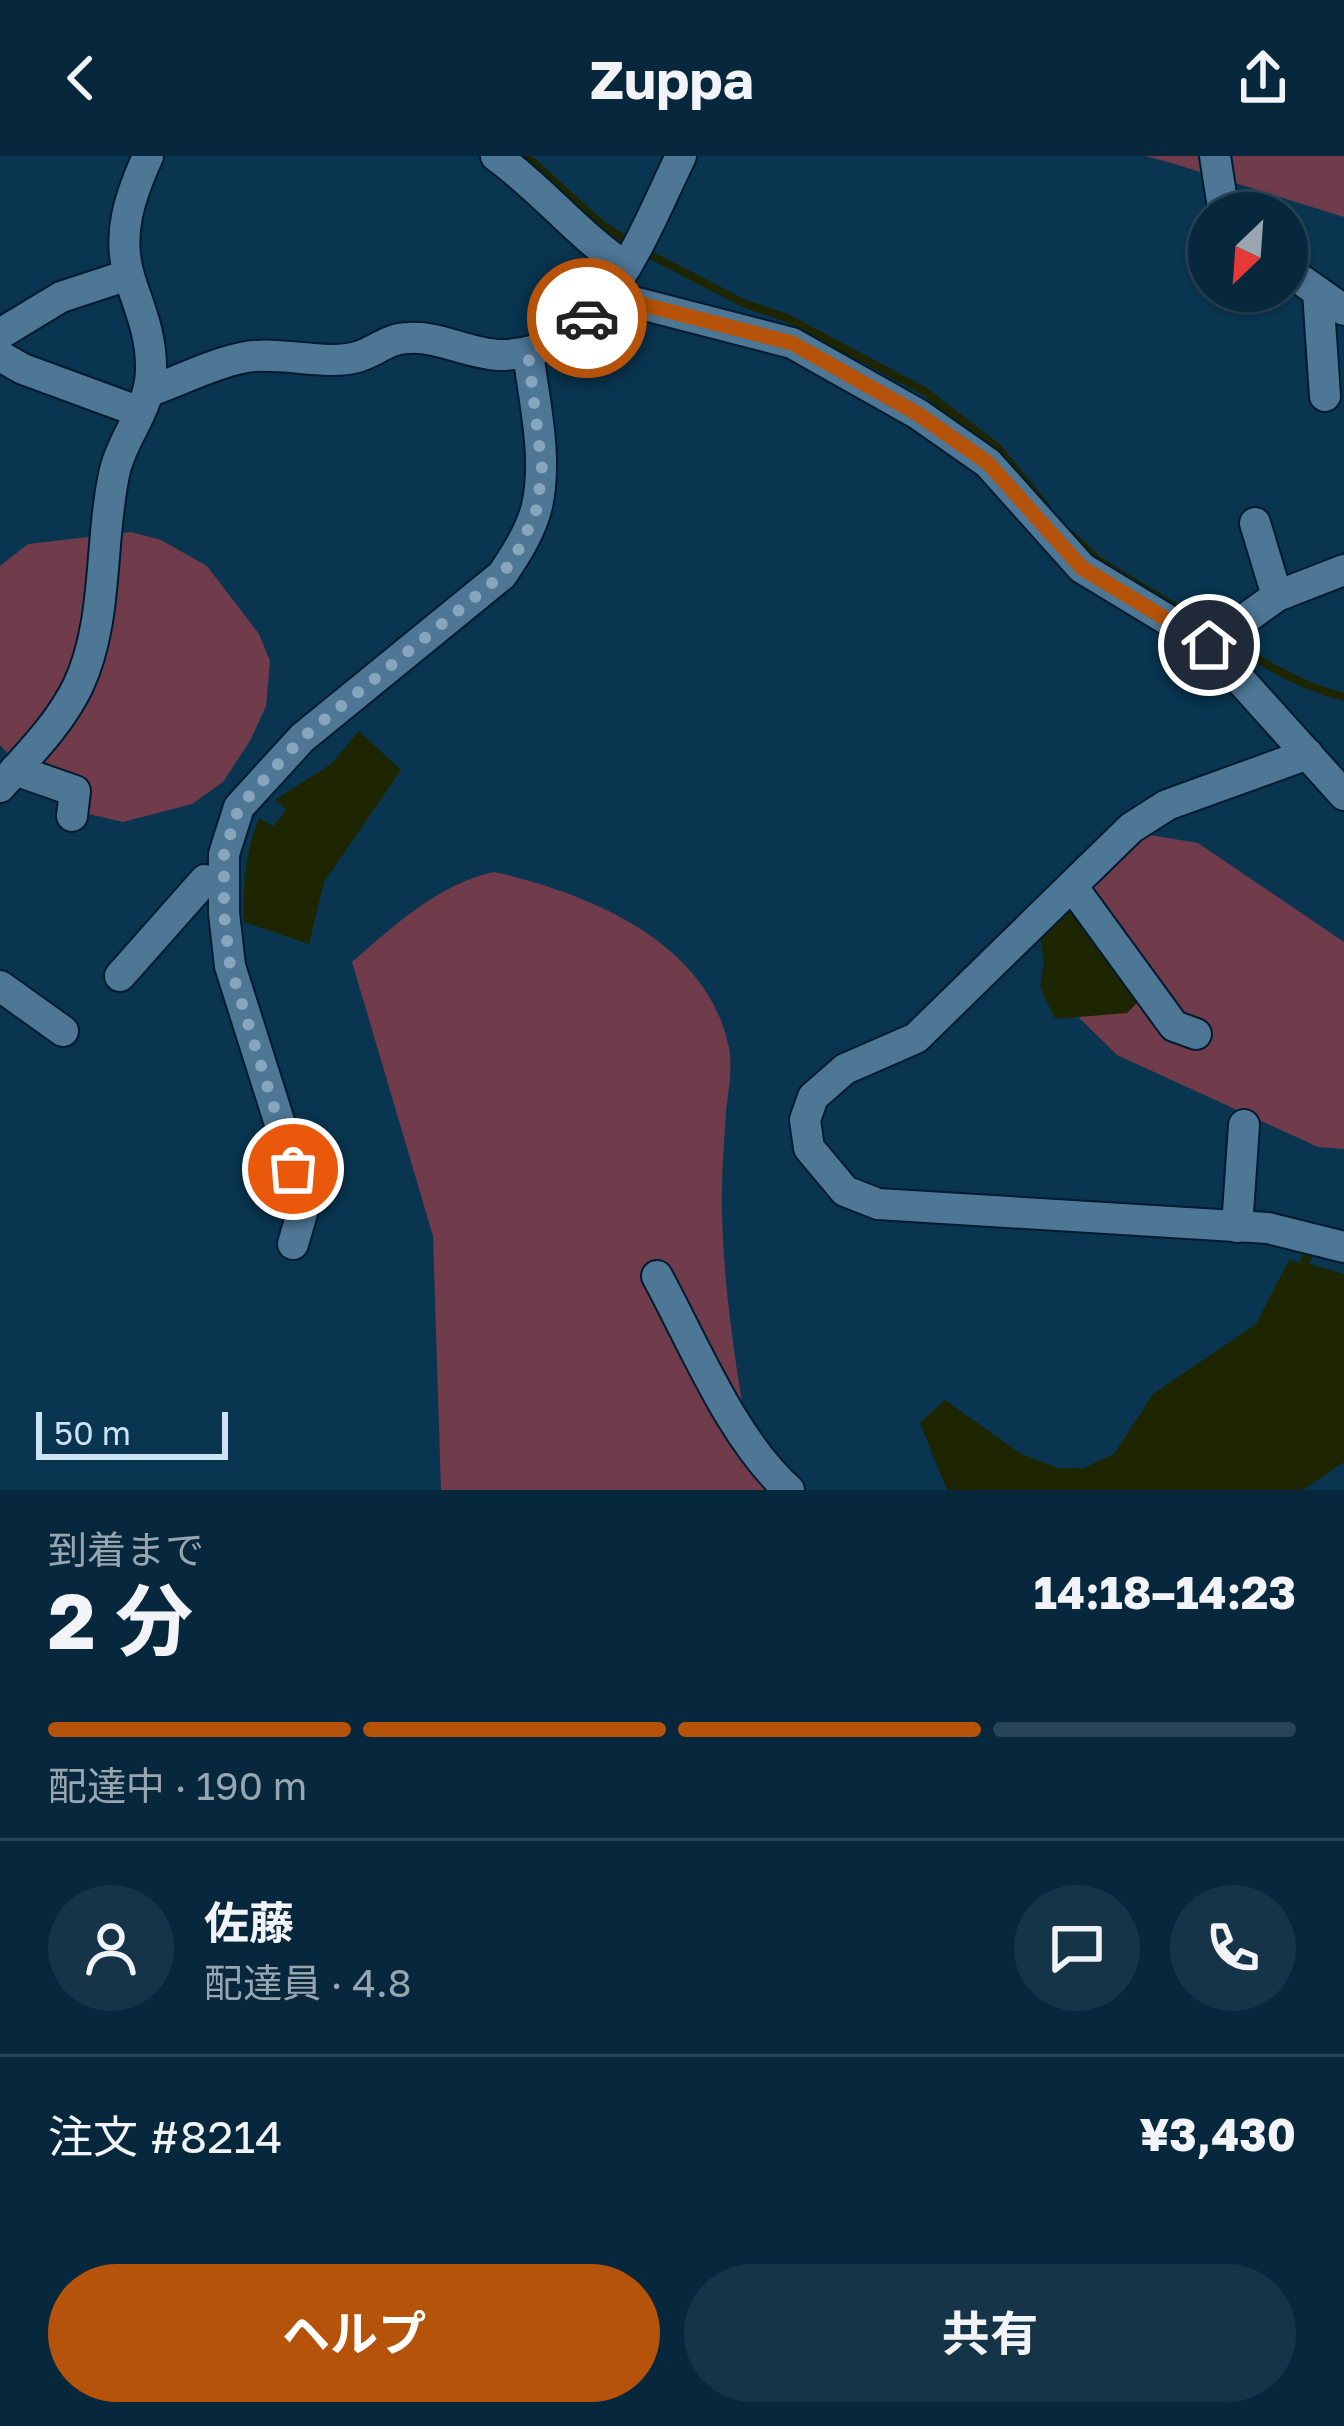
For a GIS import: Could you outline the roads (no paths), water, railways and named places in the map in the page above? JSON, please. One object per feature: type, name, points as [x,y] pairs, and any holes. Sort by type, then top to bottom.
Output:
[{"type":"street","points":[[8,779],[53,727],[79,683],[96,621],[117,462],[145,402],[149,331],[123,247],[128,199],[148,156]]},
{"type":"street","points":[[496,156],[520,173],[599,250],[626,267]]},
{"type":"street","points":[[8,366],[145,402],[248,357],[357,358],[379,345],[407,338],[493,355],[528,352],[580,324],[610,296],[682,156]]},
{"type":"street","points":[[1215,156],[1221,192]]},
{"type":"street","points":[[0,334],[61,297],[128,275]]},
{"type":"street","points":[[1308,285],[1344,310]]},
{"type":"street","points":[[1318,292],[1325,396]]},
{"type":"street","points":[[610,296],[792,343],[918,414],[988,463],[1082,568],[1209,645],[1344,795]]},
{"type":"street","points":[[293,1244],[305,1203],[230,965],[224,854],[239,807],[302,738],[502,575],[522,544],[537,508],[542,469],[528,352]]},
{"type":"street","points":[[1256,524],[1277,596]]},
{"type":"street","points":[[1209,645],[1277,596],[1344,570]]},
{"type":"street","points":[[1308,754],[1167,806],[1130,828],[916,1038],[845,1069],[813,1096],[805,1120],[809,1148],[844,1191],[878,1204],[1268,1228],[1344,1247]]},
{"type":"street","points":[[8,779],[75,791],[72,816]]},
{"type":"street","points":[[120,976],[205,880],[224,885]]},
{"type":"street","points":[[1072,886],[1174,1026],[1196,1034]]},
{"type":"street","points":[[0,986],[63,1031]]},
{"type":"street","points":[[1237,1226],[1244,1125]]},
{"type":"street","points":[[657,1276],[729,1409],[774,1476],[789,1490]]},
{"type":"waterway","points":[[526,156],[602,225],[631,243]]},
{"type":"waterway","points":[[643,251],[743,303],[787,318],[924,391],[998,448],[1046,506]]},
{"type":"waterway","points":[[1072,535],[1098,560],[1213,630]]},
{"type":"waterway","points":[[1231,642],[1299,681],[1344,697]]}]
